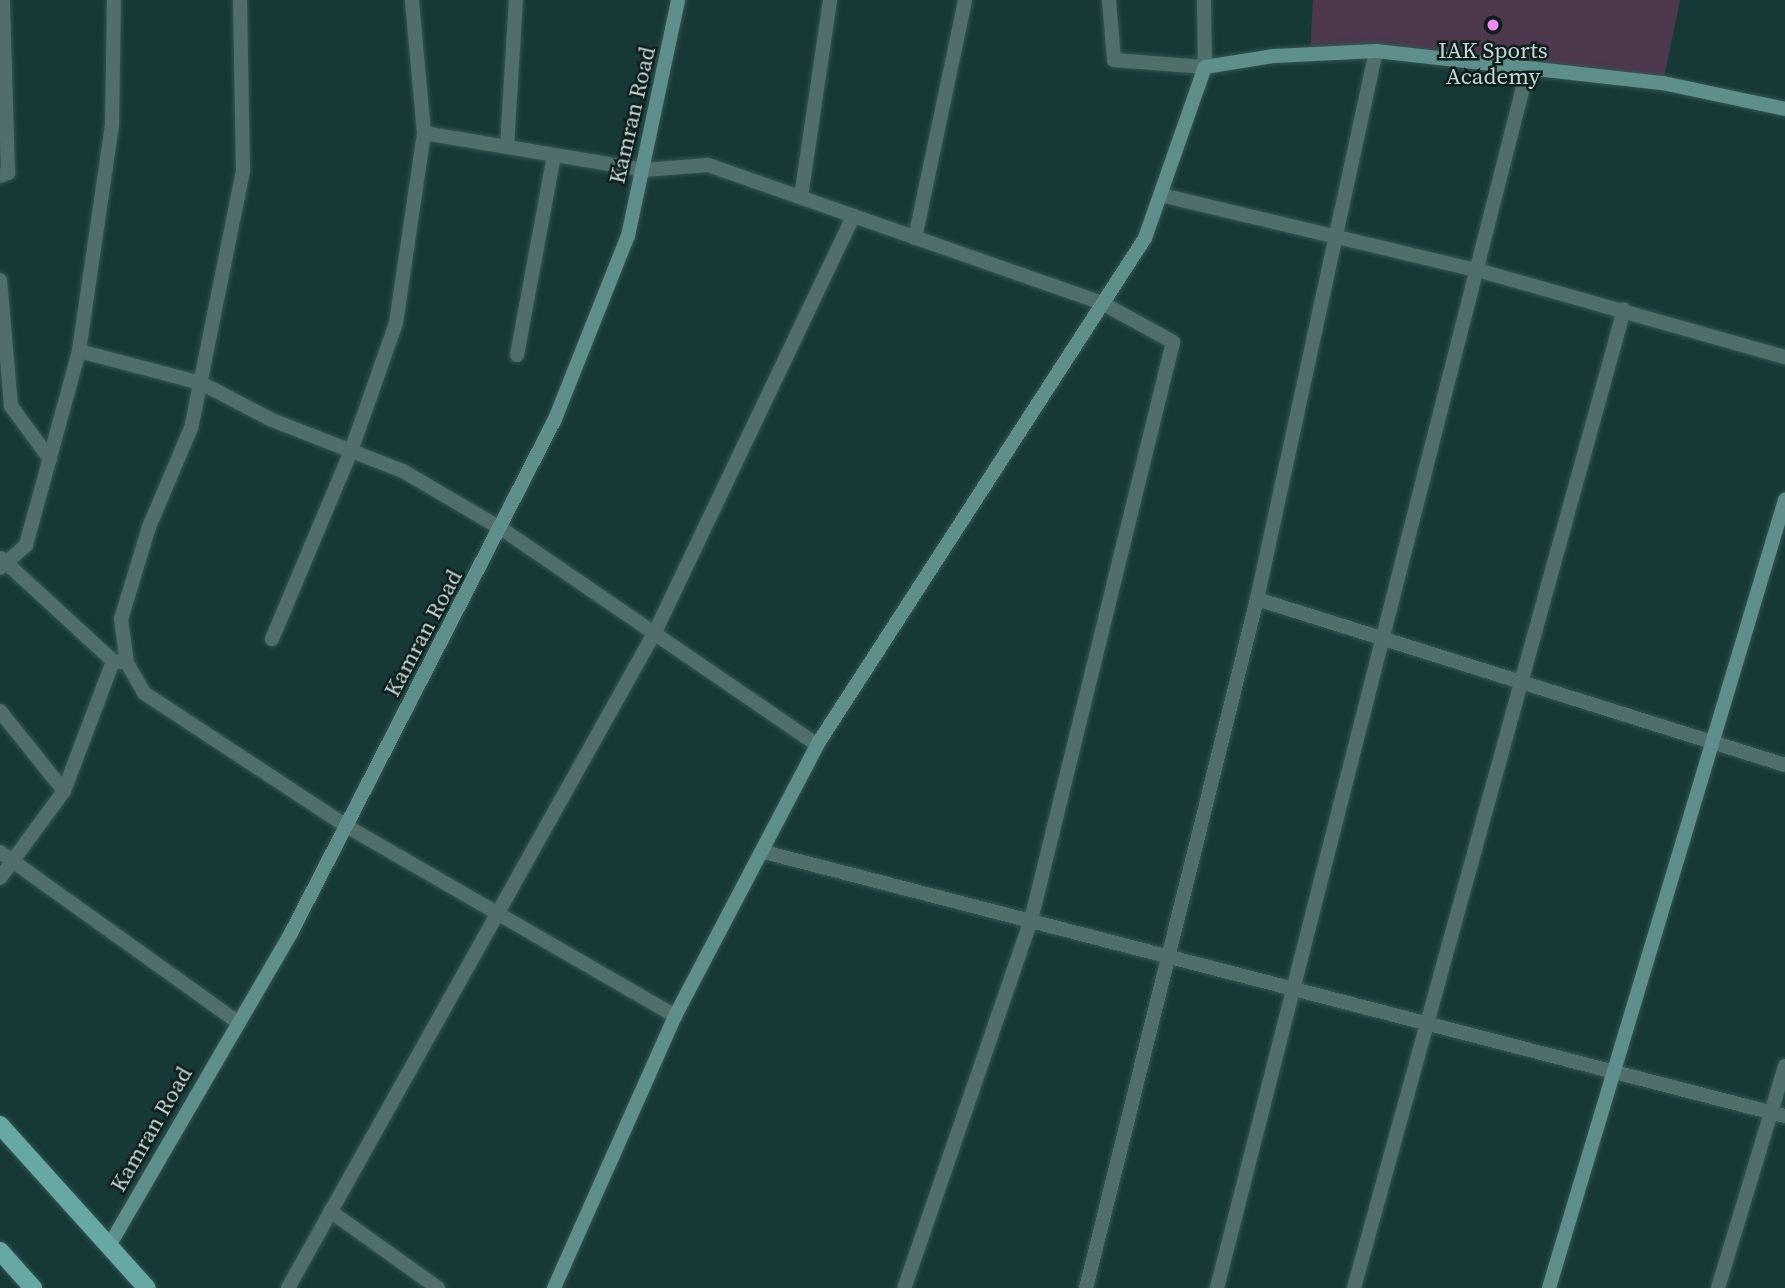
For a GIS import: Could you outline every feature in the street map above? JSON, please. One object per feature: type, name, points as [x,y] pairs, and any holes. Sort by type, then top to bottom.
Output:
[{"type":"main road","points":[[0,1125],[147,1288]]},
{"type":"main road","points":[[0,1251],[33,1288]]},
{"type":"street","points":[[0,176],[8,173],[3,0]]},
{"type":"street","points":[[114,0],[112,126],[79,351],[26,545],[2,563],[120,662],[144,693],[348,827],[675,1016]]},
{"type":"street","points":[[0,878],[64,791],[120,662],[121,620],[149,527],[191,428],[243,171],[240,0]]},
{"type":"street","points":[[272,639],[351,451],[396,323],[424,133],[412,0]]},
{"type":"street","points":[[507,146],[516,0]]},
{"type":"street","name":"Kamran Road","points":[[109,1246],[239,1023],[348,827],[502,529],[555,419],[628,236],[678,0]]},
{"type":"street","points":[[801,197],[830,0]]},
{"type":"street","points":[[915,238],[965,0]]},
{"type":"street","points":[[1109,0],[1114,60],[1205,67],[1274,56],[1376,51],[1663,83],[1785,109]]},
{"type":"street","points":[[554,1288],[675,1016],[764,852],[817,745],[1145,238],[1205,67],[1204,0]]},
{"type":"street","points":[[1086,1288],[1172,957],[1256,599],[1338,237],[1376,51]]},
{"type":"street","points":[[1217,1288],[1528,68]]},
{"type":"street","points":[[424,133],[644,170],[708,165],[1104,304],[1173,342],[1031,920],[904,1288]]},
{"type":"street","points":[[517,355],[554,155]]},
{"type":"street","points":[[1161,195],[1477,270],[1785,357]]},
{"type":"street","points":[[288,1288],[494,912],[655,632],[853,216]]},
{"type":"street","points":[[0,280],[11,406]]},
{"type":"street","points":[[1353,1288],[1624,310]]},
{"type":"street","points":[[79,351],[201,383],[351,451],[403,471],[502,529],[817,745]]},
{"type":"street","points":[[0,393],[50,459]]},
{"type":"street","points":[[1549,1288],[1610,1073],[1785,500]]},
{"type":"street","points":[[1256,599],[1785,765]]},
{"type":"street","points":[[0,711],[64,791]]},
{"type":"street","points":[[0,852],[11,863],[239,1023]]},
{"type":"street","points":[[764,852],[1294,987],[1610,1073],[1778,1114]]},
{"type":"street","points":[[1718,1288],[1778,1114],[1785,1066]]},
{"type":"street","points":[[330,1211],[438,1288]]},
{"type":"shaded area","name":"IAK Sports Academy","points":[[1313,0],[1680,0],[1663,83],[1376,51],[1310,54]]},
{"type":"place","name":"IAK Sports Academy","points":[[1493,25]]}]
